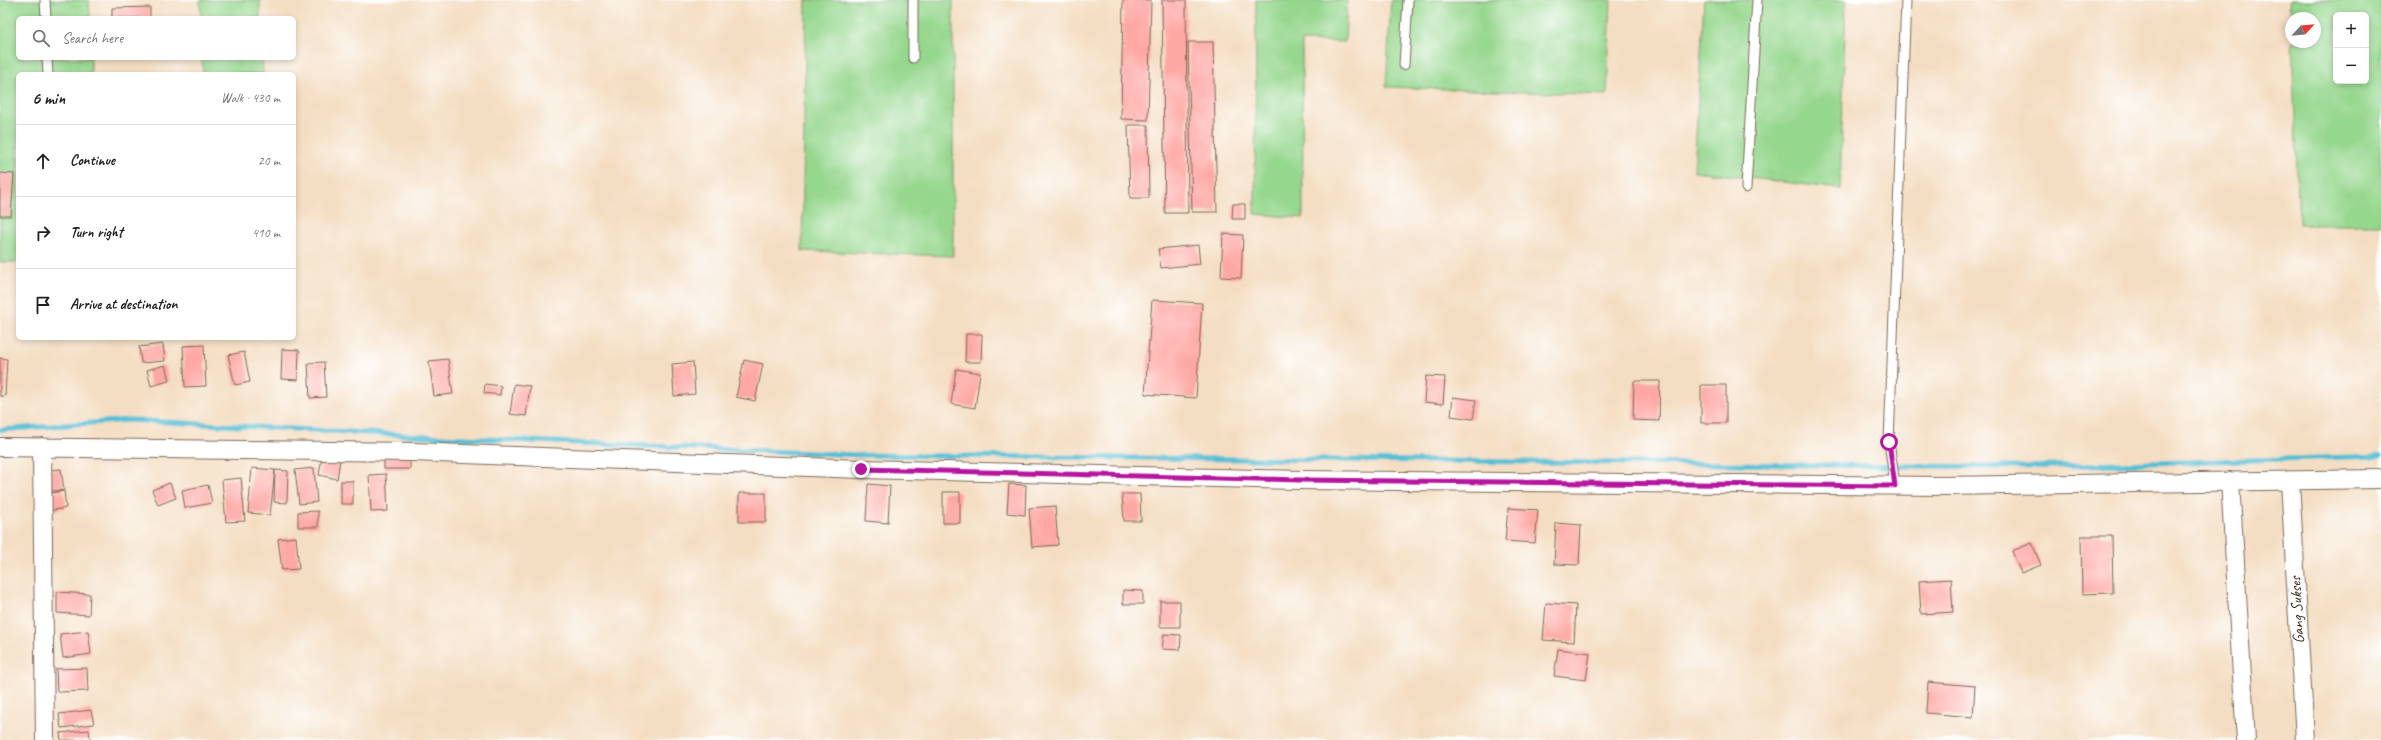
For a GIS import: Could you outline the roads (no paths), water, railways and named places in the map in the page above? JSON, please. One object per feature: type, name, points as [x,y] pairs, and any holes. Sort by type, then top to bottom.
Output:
[{"type":"street","points":[[0,447],[412,452],[861,469],[1300,480],[1895,486],[2381,479]]},
{"type":"street","points":[[42,447],[45,740]]},
{"type":"street","points":[[2230,481],[2246,740]]},
{"type":"street","name":"Gang Sukses","points":[[2290,481],[2305,740]]},
{"type":"lane","points":[[45,0],[46,16]]},
{"type":"lane","points":[[912,58],[913,0]]},
{"type":"lane","points":[[1404,65],[1408,0]]},
{"type":"lane","points":[[1746,188],[1757,0]]},
{"type":"lane","points":[[1895,486],[1889,442],[1906,0]]},
{"type":"lane","points":[[47,60],[48,72]]},
{"type":"waterway","points":[[0,430],[130,420],[442,437],[858,455],[2021,467],[2381,456]]}]
